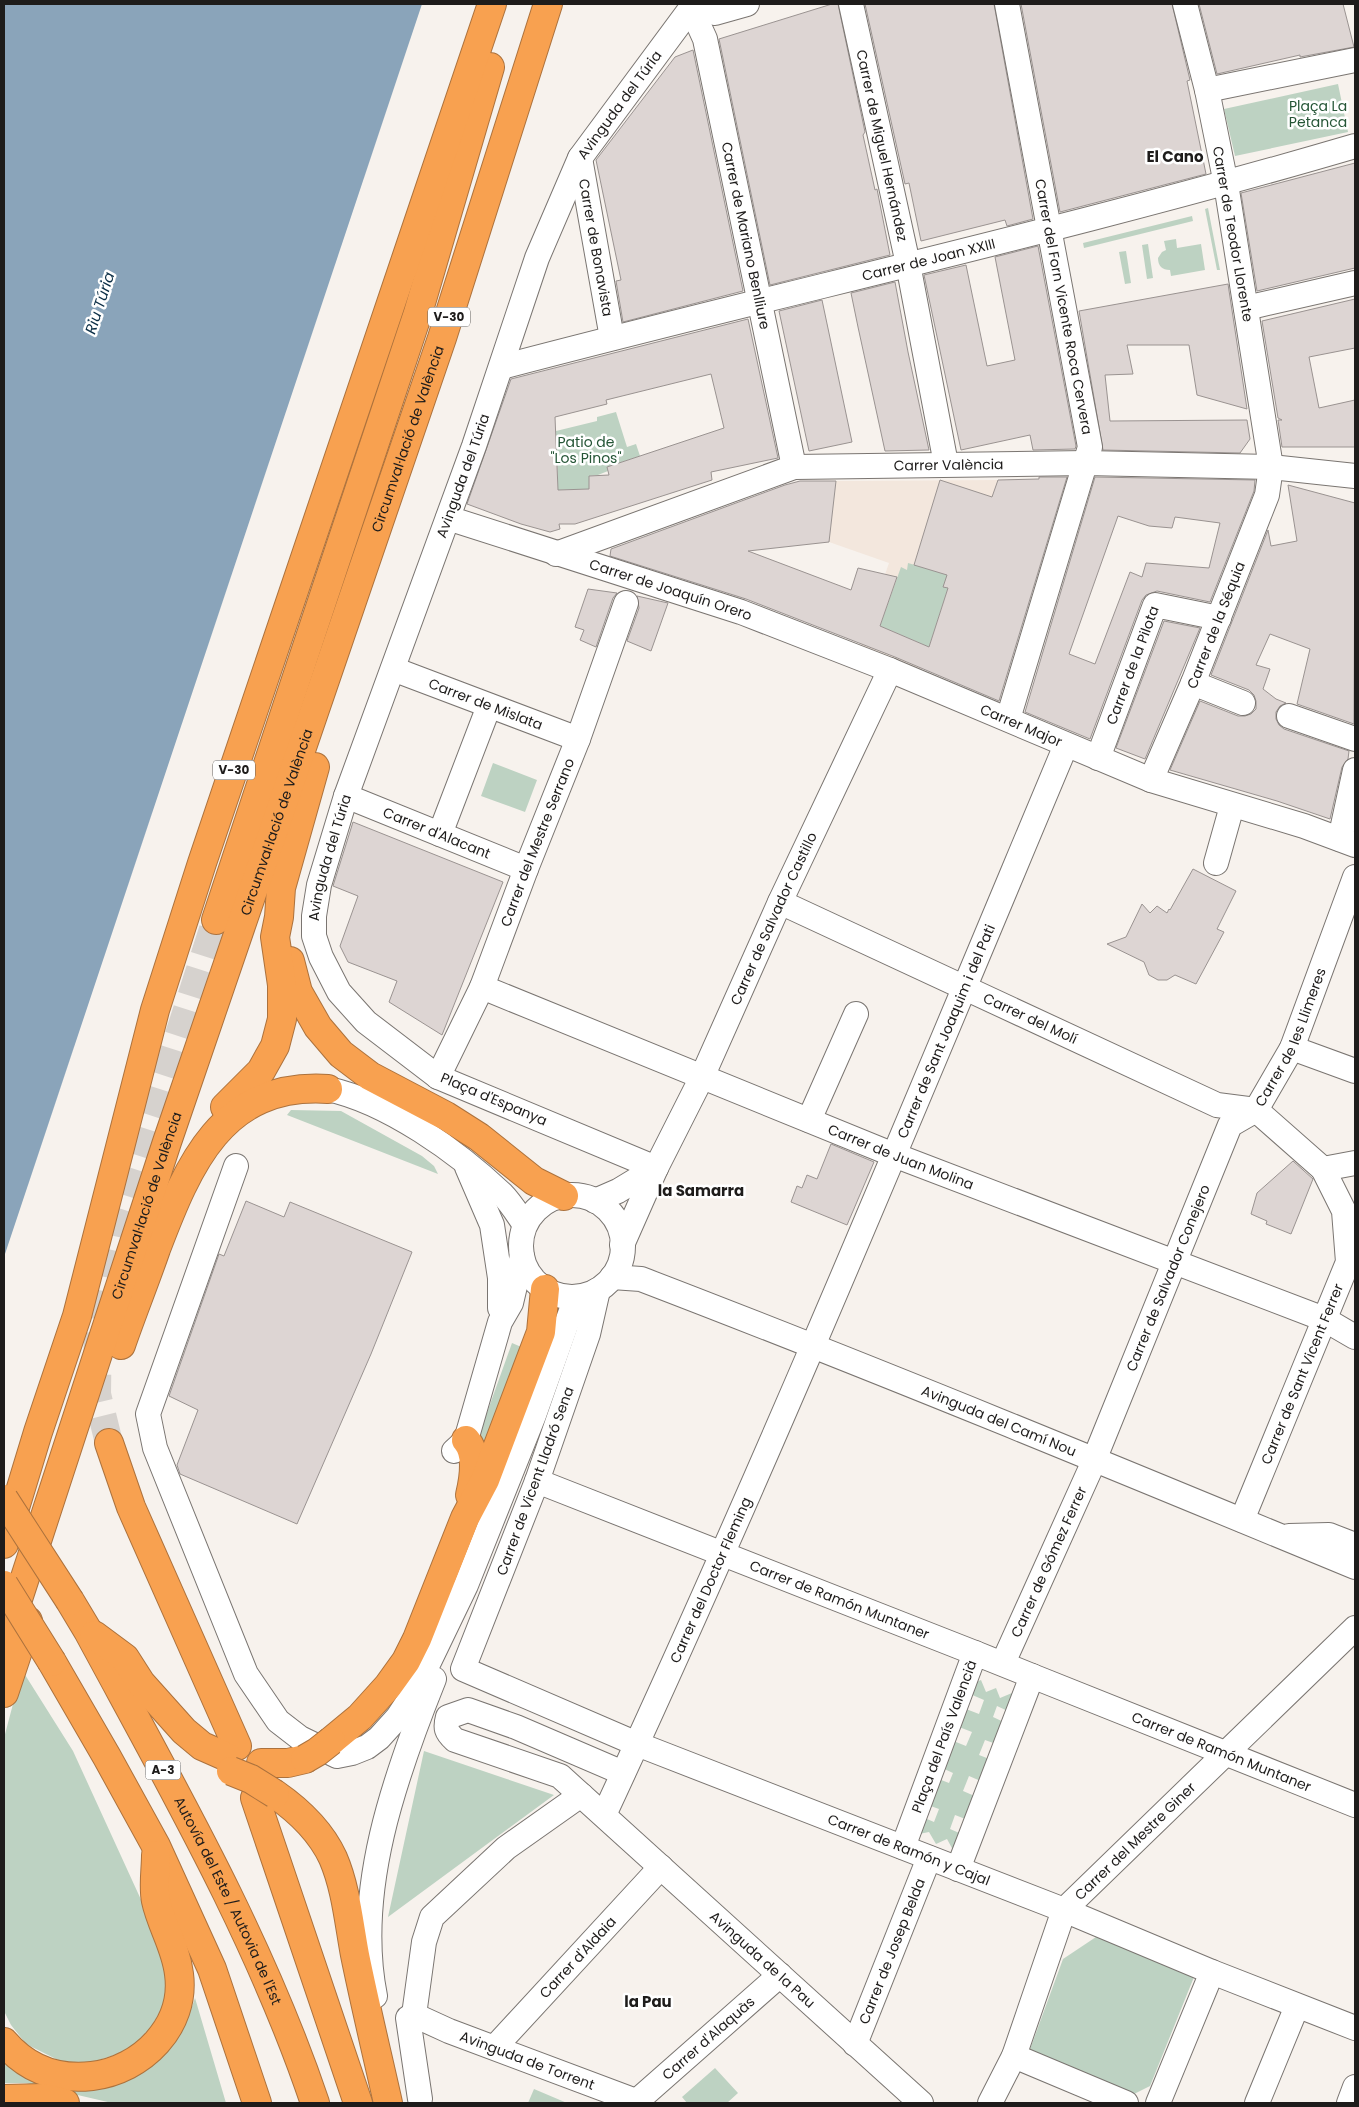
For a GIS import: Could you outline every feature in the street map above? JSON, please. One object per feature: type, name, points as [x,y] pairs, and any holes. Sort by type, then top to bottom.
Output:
[{"type":"highway","name":"V-30","points":[[4,1544],[38,1432],[78,1316],[155,1010],[205,854],[492,4]]},
{"type":"highway","points":[[216,920],[418,313],[510,4]]},
{"type":"highway","name":"Circumval·lació de València","points":[[4,1642],[167,1142],[442,338],[548,4]]},
{"type":"highway","points":[[174,1201],[174,1185],[182,1162],[193,1144],[214,1117],[240,1094],[261,1071],[274,1046],[282,1019],[282,986],[275,937],[279,917],[281,888],[345,676],[344,628]]},
{"type":"highway","points":[[279,917],[298,992],[318,1027],[341,1054],[370,1076],[446,1116],[479,1137],[534,1181],[564,1196]]},
{"type":"highway","points":[[4,1693],[120,1348],[174,1201],[206,1142],[229,1120],[259,1098],[285,1090],[328,1089]]},
{"type":"highway","points":[[88,1631],[125,1658],[163,1724],[182,1745],[199,1757],[232,1758],[261,1763],[288,1763],[304,1759],[331,1742],[360,1717],[388,1686],[406,1661],[417,1639],[465,1518],[485,1480],[541,1332],[545,1289]]},
{"type":"highway","points":[[109,1443],[131,1507],[232,1758],[265,1796],[358,2103]]},
{"type":"highway","points":[[460,1445],[471,1445],[475,1476],[465,1518]]},
{"type":"highway","name":"Autovía del Este / Autovia de l'Est","points":[[4,1499],[88,1631],[204,1845],[244,1927],[315,2103]]},
{"type":"highway","points":[[4,1585],[52,1662],[156,1846],[212,1969],[258,2103]]},
{"type":"highway","points":[[265,1796],[291,1805],[305,1819],[333,1858],[341,1883],[367,2015],[388,2103]]},
{"type":"highway","points":[[4,2042],[27,2064],[42,2071],[77,2077],[120,2069],[132,2063],[157,2042],[174,2016],[180,1989],[175,1954],[155,1900],[156,1846]]},
{"type":"highway","points":[[4,2099],[44,2098],[65,2103]]},
{"type":"street","points":[[693,6],[715,13],[747,4]]},
{"type":"street","name":"Carrer de Miguel Hernández","points":[[851,4],[908,264],[946,464]]},
{"type":"street","name":"Carrer del Forn Vicente Roca Cervera","points":[[1008,4],[1090,447],[1008,719]]},
{"type":"street","name":"Carrer de Teodor Llorente","points":[[1185,4],[1226,184],[1271,467]]},
{"type":"street","name":"Avinguda del Túria","points":[[331,978],[314,936],[314,916],[319,885],[346,796],[502,367],[537,258],[580,158],[693,6]]},
{"type":"street","name":"Carrer de Mariano Benlliure","points":[[693,6],[705,39],[794,467]]},
{"type":"street","points":[[1206,90],[1355,60]]},
{"type":"street","name":"Carrer de Joan XXIII","points":[[502,367],[1050,230],[1226,184],[1355,146]]},
{"type":"street","name":"Carrer de Bonavista","points":[[580,158],[612,338]]},
{"type":"street","points":[[1246,308],[1355,283]]},
{"type":"street","name":"Carrer València","points":[[556,554],[794,467],[1086,463],[1271,467],[1355,476]]},
{"type":"street","name":"Carrer de la Séquia","points":[[1152,780],[1193,683],[1267,495],[1271,467]]},
{"type":"street","name":"Carrer de Joaquín Orero","points":[[448,518],[741,612],[890,670]]},
{"type":"street","name":"Carrer del Mestre Serrano","points":[[438,1077],[482,987],[526,869],[578,739],[626,603]]},
{"type":"street","name":"Carrer de la Pilota","points":[[1098,758],[1155,605],[1219,618]]},
{"type":"street","name":"Carrer de Mislata","points":[[393,669],[578,739]]},
{"type":"street","name":"Carrer Major","points":[[890,670],[1152,780],[1232,806],[1304,826],[1347,842]]},
{"type":"street","name":"Carrer de Salvador Castillo","points":[[622,1250],[656,1168],[702,1077],[780,902],[890,670]]},
{"type":"street","points":[[1193,683],[1243,703]]},
{"type":"street","points":[[440,834],[489,706]]},
{"type":"street","points":[[1290,716],[1355,739]]},
{"type":"street","name":"Carrer de Sant Joaquim i del Pati","points":[[814,1346],[1066,745]]},
{"type":"street","points":[[1347,842],[1355,770]]},
{"type":"street","name":"Carrer d'Alacant","points":[[346,796],[526,869]]},
{"type":"street","points":[[1216,864],[1232,806]]},
{"type":"street","name":"Carrer de les Llimeres","points":[[1323,1170],[1256,1110],[1292,1048],[1355,877]]},
{"type":"street","name":"Carrer del Molí","points":[[780,902],[1217,1105],[1256,1110]]},
{"type":"street","name":"Plaça d'Espanya","points":[[331,978],[339,992],[366,1022],[438,1077],[656,1168]]},
{"type":"street","name":"Carrer de Juan Molina","points":[[482,987],[894,1155],[1324,1319],[1355,1337]]},
{"type":"street","points":[[809,1120],[856,1014]]},
{"type":"street","points":[[1292,1048],[1355,1071]]},
{"type":"street","points":[[328,1089],[350,1094],[377,1106],[421,1132],[466,1163],[504,1196],[525,1225]]},
{"type":"street","name":"Carrer de Salvador Conejero","points":[[1094,1458],[1230,1125],[1256,1110]]},
{"type":"street","points":[[466,1163],[492,1225],[500,1278],[500,1322]]},
{"type":"street","points":[[1323,1170],[1355,1163]]},
{"type":"street","points":[[236,1166],[148,1414],[155,1448],[246,1674],[278,1721],[300,1738],[337,1756],[367,1747],[379,1738],[398,1718],[414,1692],[466,1585],[534,1415],[576,1297]]},
{"type":"street","points":[[595,1202],[618,1191],[656,1168]]},
{"type":"street","name":"Carrer de Sant Vicent Ferrer","points":[[1242,1520],[1324,1319],[1351,1263],[1344,1211],[1323,1170]]},
{"type":"street","points":[[605,1283],[618,1266],[622,1250],[620,1232],[615,1220],[606,1209],[580,1196],[564,1196],[548,1201],[535,1211],[525,1225],[521,1240],[522,1256],[526,1269],[534,1280],[545,1289],[560,1296],[576,1297],[605,1283],[641,1279],[622,1250]]},
{"type":"street","points":[[460,1445],[500,1322],[511,1303],[522,1256]]},
{"type":"street","name":"Avinguda del Camí Nou","points":[[641,1279],[1094,1458],[1355,1567]]},
{"type":"street","name":"Carrer de Vicent Lladró Sena","points":[[463,1669],[537,1481],[605,1283]]},
{"type":"street","name":"Carrer del Doctor Fleming","points":[[604,1815],[723,1554],[814,1346]]},
{"type":"street","name":"Carrer de Gómez Ferrer","points":[[1003,1664],[1094,1458]]},
{"type":"street","name":"Carrer de Ramón Muntaner","points":[[537,1481],[975,1653]]},
{"type":"street","points":[[1280,1536],[1329,1535],[1355,1546]]},
{"type":"street","points":[[396,2103],[372,1983],[369,1937],[372,1891],[379,1848],[402,1768],[465,1601],[466,1585]]},
{"type":"street","name":"Carrer del Mestre Giner","points":[[990,2103],[1014,2056],[1064,1910],[1355,1628]]},
{"type":"street","name":"Plaça del País Valencià","points":[[903,1847],[975,1653],[1032,1676]]},
{"type":"street","name":"Carrer de Ramón y Cajal","points":[[463,1669],[637,1744],[1064,1910],[1212,1972],[1355,2028]]},
{"type":"street","points":[[958,1869],[1032,1676]]},
{"type":"street","name":"Carrer de Ramón Muntaner","points":[[1032,1676],[1355,1805]]},
{"type":"street","name":"Avinguda de la Pau","points":[[624,1773],[516,1727],[468,1710],[448,1717],[445,1726],[447,1733],[455,1740],[560,1776],[921,2103]]},
{"type":"street","points":[[420,2099],[408,2018],[414,2015],[424,1942],[432,1917],[506,1848],[581,1795]]},
{"type":"street","name":"Carrer de Josep Belda","points":[[855,2044],[930,1858]]},
{"type":"street","name":"Carrer d'Aldaia","points":[[495,2047],[661,1867]]},
{"type":"street","points":[[1158,2103],[1212,1972]]},
{"type":"street","name":"Carrer d'Alaquàs","points":[[639,2102],[780,1975]]},
{"type":"street","points":[[1257,2103],[1297,2006]]},
{"type":"street","name":"Avinguda de Torrent","points":[[414,2015],[449,2031],[639,2102]]},
{"type":"street","points":[[1014,2056],[1126,2103]]},
{"type":"street","points":[[1349,2103],[1355,2087]]},
{"type":"shaded area","points":[[998,480],[981,531],[948,588],[920,674],[860,647],[889,563],[829,542],[836,481]]},
{"type":"green space","name":"Plaça La Petanca","points":[[1338,84],[1348,132],[1235,156],[1224,109]]},
{"type":"green space","points":[[1208,208],[1220,270],[1217,270],[1205,209]]},
{"type":"green space","points":[[1192,216],[1193,221],[1084,248],[1083,243]]},
{"type":"green space","points":[[1176,239],[1177,248],[1201,244],[1205,270],[1171,276],[1170,270],[1161,267],[1158,258],[1166,250],[1164,241]]},
{"type":"green space","points":[[1148,244],[1153,278],[1147,279],[1142,245]]},
{"type":"green space","points":[[1126,251],[1131,283],[1125,284],[1119,252]]},
{"type":"green space","name":"Patio de \"Los Pinos\"","points":[[616,412],[627,447],[636,444],[640,456],[607,467],[608,471],[598,475],[589,476],[589,489],[558,490],[556,431],[597,421],[597,417]]},
{"type":"green space","points":[[957,543],[948,588],[929,647],[880,626],[901,567],[907,570],[908,563],[932,570]]},
{"type":"green space","points":[[493,763],[537,780],[525,812],[481,796]]},
{"type":"green space","points":[[291,1110],[341,1111],[422,1156],[434,1166],[438,1174],[287,1115]]},
{"type":"green space","points":[[512,1343],[526,1349],[483,1463],[479,1435]]},
{"type":"green space","points":[[22,1670],[73,1751],[148,1915],[162,1956],[169,1991],[163,2007],[151,2027],[135,2044],[117,2054],[90,2063],[64,2063],[26,2044],[11,2025],[4,2011],[4,1738]]},
{"type":"green space","points":[[981,1680],[986,1692],[996,1688],[1000,1698],[1012,1693],[1016,1703],[1012,1713],[997,1706],[993,1717],[1008,1724],[999,1745],[985,1740],[979,1755],[992,1760],[983,1782],[969,1776],[963,1791],[977,1797],[968,1820],[955,1815],[950,1829],[964,1835],[953,1850],[947,1839],[936,1844],[929,1832],[919,1834],[920,1816],[934,1822],[939,1809],[925,1804],[936,1778],[949,1783],[953,1773],[940,1767],[951,1740],[966,1746],[972,1732],[959,1727],[966,1709],[979,1714],[984,1700],[970,1694],[974,1683]]},
{"type":"green space","points":[[424,1751],[554,1795],[388,1917]]},
{"type":"green space","points":[[1099,1935],[1194,1977],[1150,2086],[1132,2095],[1029,2052],[1063,1959]]},
{"type":"green space","points":[[195,1998],[226,2103],[112,2103],[26,2083],[4,2083],[4,2059],[12,2068],[29,2080],[46,2085],[67,2086],[122,2082],[147,2069],[168,2049],[184,2024]]},
{"type":"green space","points":[[715,2068],[738,2093],[727,2103],[687,2103],[682,2097]]},
{"type":"green space","points":[[534,2089],[567,2103],[528,2103]]},
{"type":"water","name":"Riu Túria","points":[[4,4],[422,4],[4,1257]]},
{"type":"building","points":[[832,4],[838,4],[865,132],[863,135],[875,190],[877,189],[890,255],[770,285],[719,39]]},
{"type":"building","points":[[865,4],[994,4],[1033,219],[1007,226],[1005,220],[921,241],[909,183],[905,184]]},
{"type":"building","points":[[1021,4],[1172,4],[1190,80],[1187,81],[1206,174],[1060,212]]},
{"type":"building","points":[[1199,4],[1343,4],[1354,47],[1300,57],[1300,55],[1217,74]]},
{"type":"building","points":[[693,50],[743,291],[623,322],[616,281],[621,280],[596,160],[675,57]]},
{"type":"building","points":[[1355,163],[1355,268],[1257,291],[1241,193]]},
{"type":"building","points":[[1038,246],[1076,446],[1075,449],[1033,450],[1030,435],[961,450],[924,275],[966,265],[987,366],[1015,360],[995,257]]},
{"type":"building","points":[[895,282],[929,450],[885,451],[851,293]]},
{"type":"building","points":[[1228,284],[1247,409],[1197,395],[1189,345],[1127,345],[1133,374],[1105,375],[1110,421],[1247,420],[1250,439],[1240,453],[1103,450],[1079,311]]},
{"type":"building","points":[[1355,299],[1355,348],[1309,357],[1319,408],[1355,400],[1355,447],[1282,447],[1278,420],[1282,420],[1278,418],[1262,321]]},
{"type":"building","points":[[822,300],[852,442],[809,451],[779,311]]},
{"type":"building","points":[[748,319],[778,458],[711,472],[712,480],[575,524],[559,524],[560,529],[550,532],[521,524],[467,504],[511,379]],"holes":[[[711,374],[724,428],[607,467],[609,475],[589,476],[589,489],[558,490],[555,417],[607,404],[606,400]]]},
{"type":"building","points":[[1039,477],[1067,477],[999,701],[895,657],[746,599],[610,556],[611,549],[785,485],[800,481],[836,481],[829,542],[748,551],[851,590],[858,568],[897,577],[880,626],[929,647],[948,588],[943,587],[947,575],[914,565],[940,480],[992,497],[998,480],[1039,479]]},
{"type":"building","points":[[1095,477],[1255,480],[1254,491],[1210,602],[1157,591],[1146,595],[1142,600],[1090,739],[1025,712]],"holes":[[[1118,516],[1149,526],[1172,528],[1175,517],[1220,523],[1209,568],[1146,563],[1142,577],[1130,572],[1095,664],[1069,654]]]},
{"type":"building","points":[[1288,485],[1355,503],[1354,724],[1297,704],[1310,649],[1270,634],[1256,665],[1270,669],[1263,689],[1276,699],[1286,703],[1280,706],[1276,712],[1276,719],[1279,725],[1284,729],[1349,751],[1348,759],[1342,767],[1330,819],[1277,801],[1170,770],[1200,701],[1238,716],[1251,714],[1256,709],[1254,695],[1249,690],[1211,675],[1268,530],[1271,546],[1297,541]]},
{"type":"building","points":[[588,589],[617,593],[613,598],[596,647],[580,640],[584,630],[575,627]]},
{"type":"building","points":[[637,596],[668,603],[651,651],[627,641],[639,608]]},
{"type":"building","points":[[1164,621],[1200,628],[1145,759],[1116,748]]},
{"type":"building","points":[[353,822],[503,882],[442,1035],[389,1002],[397,981],[348,962],[340,946],[358,896],[333,886]]},
{"type":"building","points":[[1193,869],[1236,891],[1217,929],[1224,932],[1196,984],[1175,975],[1167,980],[1158,980],[1149,975],[1144,962],[1107,944],[1126,937],[1142,904],[1150,913],[1157,906],[1167,913]]},
{"type":"building","points":[[831,1144],[874,1162],[847,1225],[791,1202],[797,1186],[802,1188],[807,1175],[817,1179]]},
{"type":"building","points":[[1293,1161],[1313,1179],[1291,1234],[1266,1224],[1267,1221],[1251,1214],[1257,1193]]},
{"type":"building","points":[[246,1201],[284,1217],[290,1202],[412,1252],[371,1354],[297,1524],[180,1474],[177,1465],[198,1410],[169,1396],[219,1254],[224,1256]]},
{"type":"tunnel","points":[[109,1443],[97,1394],[98,1315],[117,1227],[216,920]]},
{"type":"district","name":"El Cano","points":[[1175,157]]},
{"type":"district","name":"la Samarra","points":[[701,1191]]},
{"type":"district","name":"la Pau","points":[[648,2002]]}]
